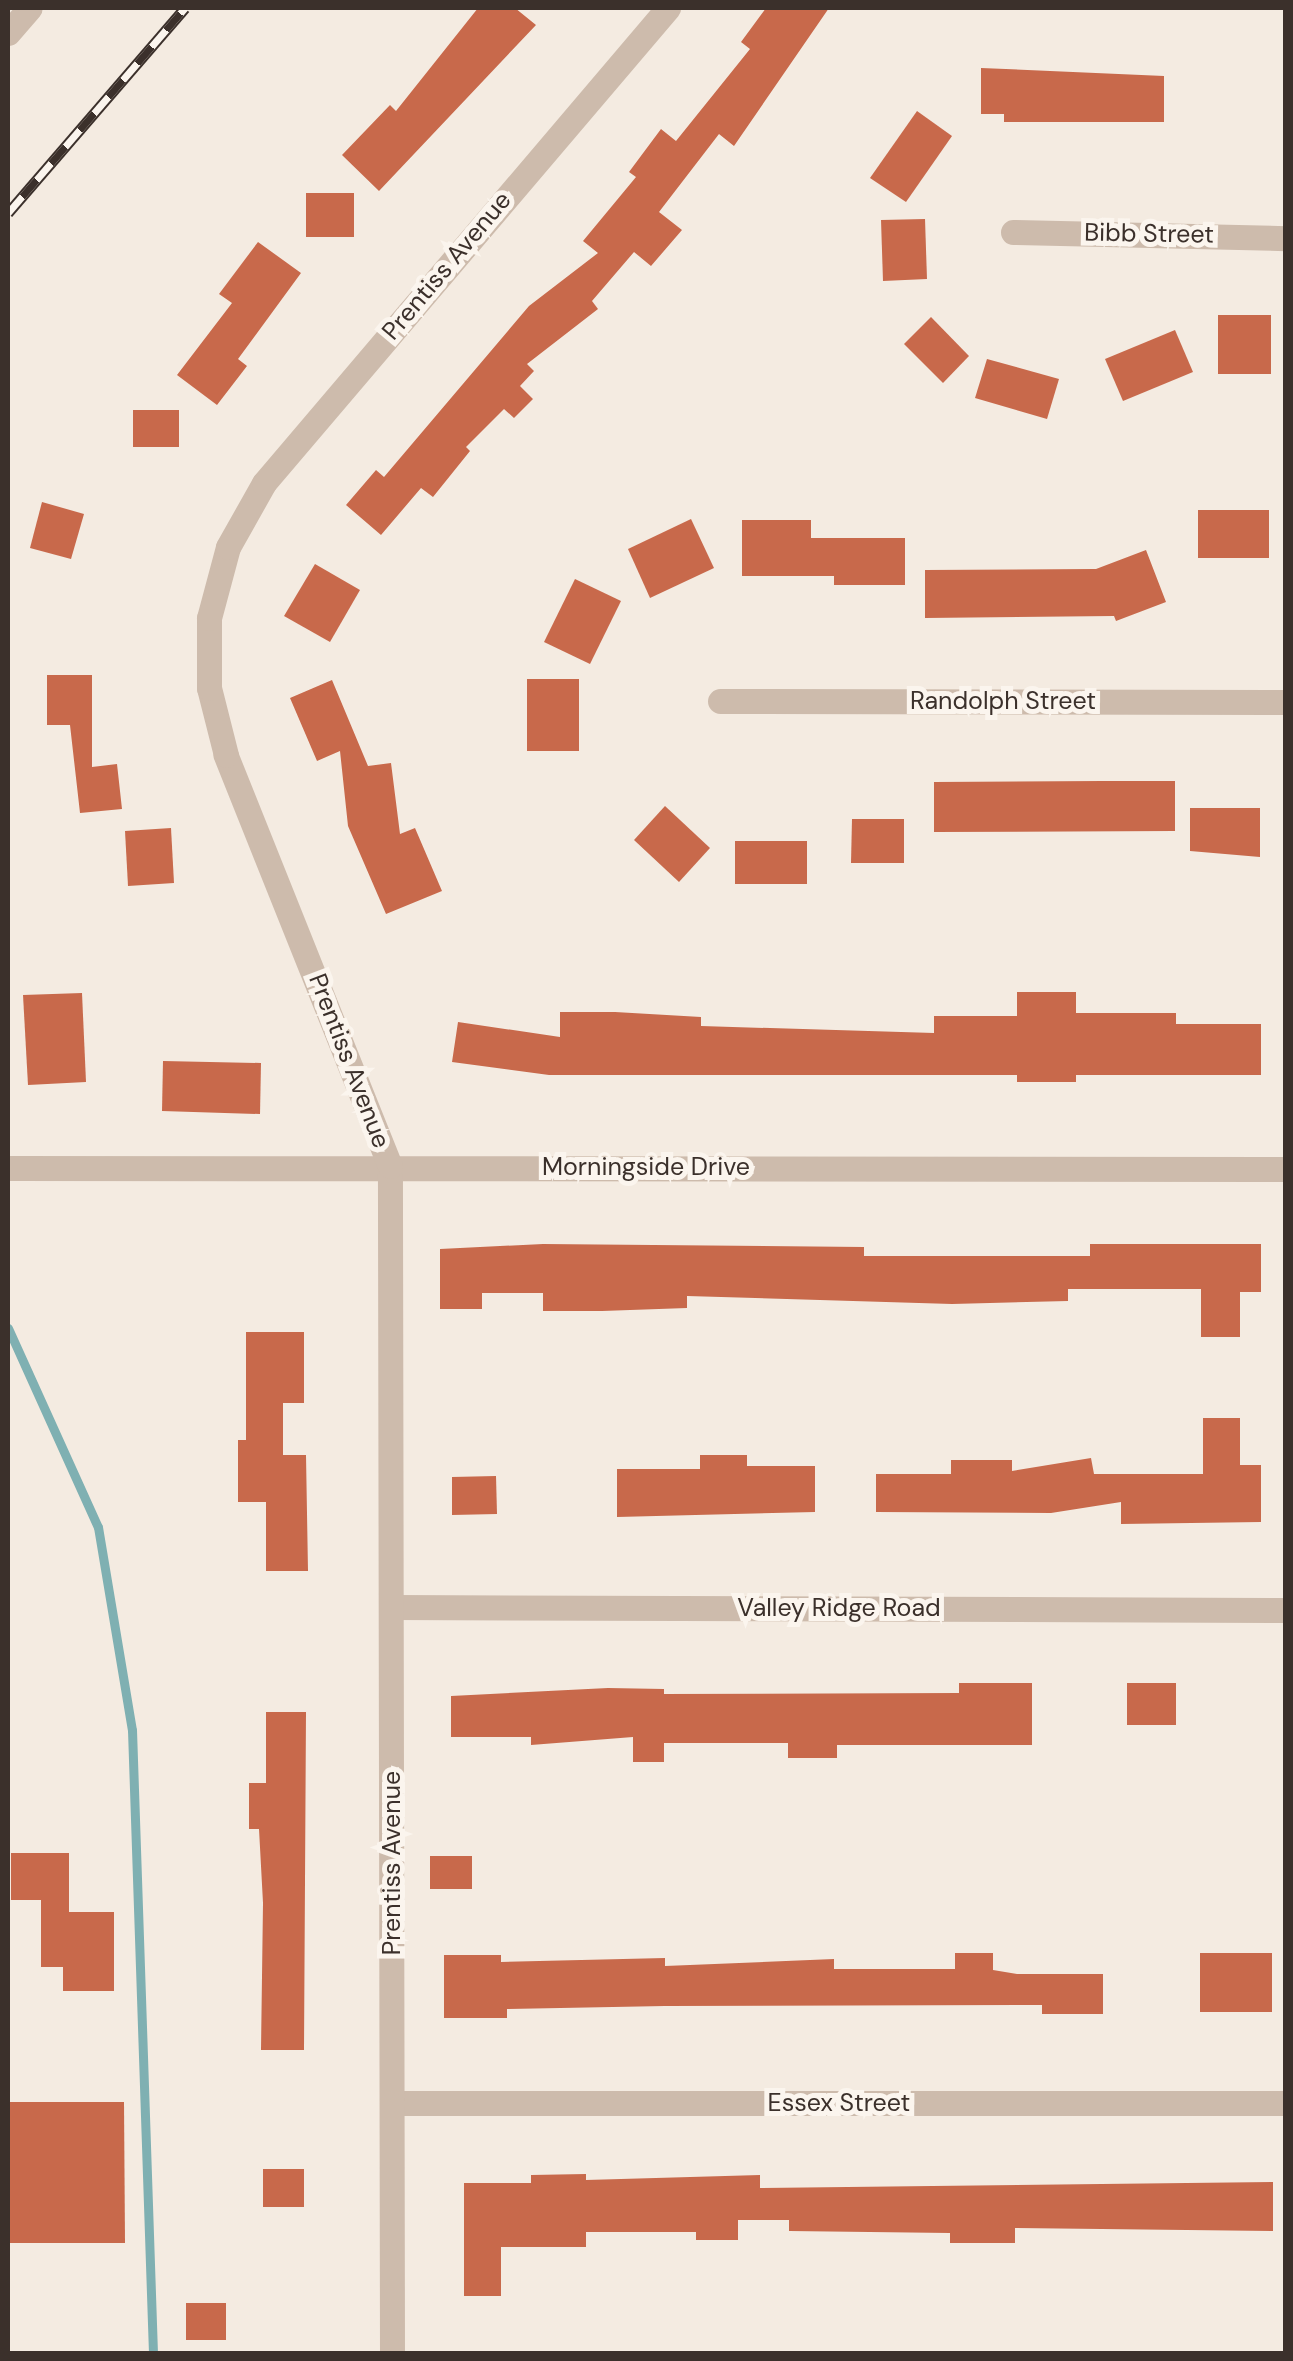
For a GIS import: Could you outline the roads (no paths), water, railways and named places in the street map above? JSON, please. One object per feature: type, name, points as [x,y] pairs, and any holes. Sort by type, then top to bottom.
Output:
[{"type":"street","points":[[8,33],[30,8]]},
{"type":"street","name":"Prentiss Avenue","points":[[392,2354],[390,1166],[215,722],[206,653],[216,582],[264,483],[668,8]]},
{"type":"street","name":"Bibb Street","points":[[1013,232],[1286,238]]},
{"type":"street","name":"Randolph Street","points":[[720,700],[1286,702]]},
{"type":"street","name":"Morningside Drive","points":[[8,1168],[1286,1169]]},
{"type":"street","name":"Valley Ridge Road","points":[[392,1607],[1286,1610]]},
{"type":"street","name":"Essex Street","points":[[392,2103],[1286,2102]]},
{"type":"waterway","points":[[8,1328],[98,1527],[132,1730],[153,2354]]},
{"type":"railway","points":[[8,213],[185,8]]}]
